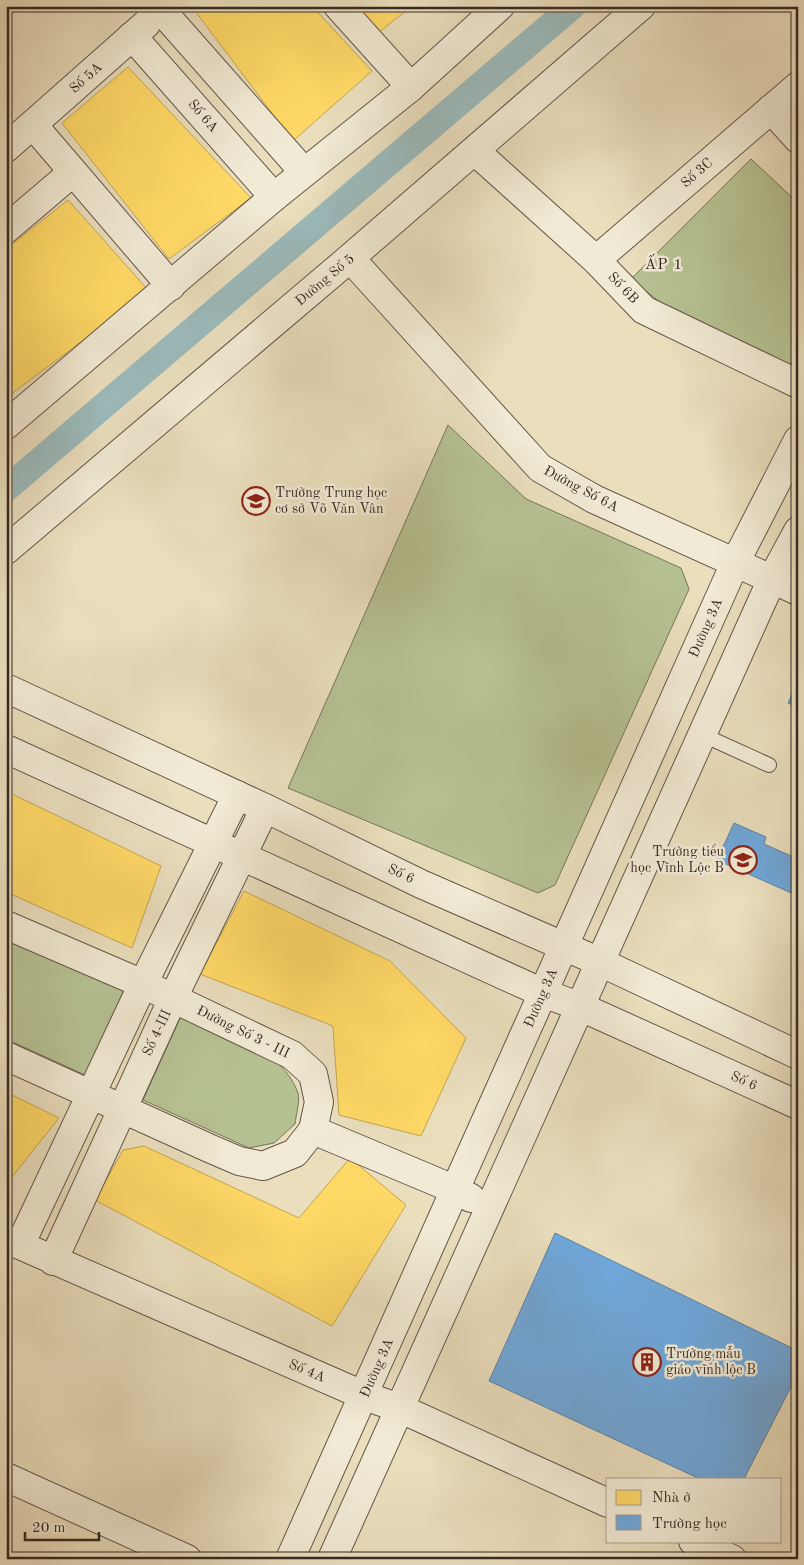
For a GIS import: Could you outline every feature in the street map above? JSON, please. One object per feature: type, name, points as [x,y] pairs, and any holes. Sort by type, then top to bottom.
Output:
[{"type":"street","points":[[338,6],[411,87]]},
{"type":"street","points":[[6,425],[274,197],[411,87],[500,6]]},
{"type":"street","name":"Đường Số 5","points":[[6,550],[475,151],[641,6]]},
{"type":"street","points":[[163,8],[304,172]]},
{"type":"street","name":"Số 5A","points":[[6,148],[163,8]]},
{"type":"street","name":"Số 6A","points":[[132,36],[274,197]]},
{"type":"street","name":"Số 3C","points":[[596,260],[798,86]]},
{"type":"street","points":[[771,109],[798,139]]},
{"type":"street","points":[[33,125],[171,286]]},
{"type":"street","name":"Số 6B","points":[[475,151],[596,260],[644,310],[798,384]]},
{"type":"street","points":[[6,229],[73,172]]},
{"type":"street","name":"Đường Số 6A","points":[[350,258],[540,468],[594,499],[798,591]]},
{"type":"street","name":"Đường 3A","points":[[290,1559],[365,1396],[735,563],[798,440]]},
{"type":"street","points":[[332,1559],[772,579],[798,531]]},
{"type":"street","name":"Số 6","points":[[6,688],[265,808],[421,884],[564,948],[600,962],[798,1055]]},
{"type":"street","name":"Số 6","points":[[6,749],[241,858],[543,994],[581,1007],[798,1105]]},
{"type":"street","points":[[649,754],[687,769]]},
{"type":"street","points":[[13,1242],[91,1095],[143,984],[237,795]]},
{"type":"street","name":"Số 4-III","points":[[53,1261],[173,998],[265,808]]},
{"type":"street","name":"Đường Số 3 - III","points":[[6,925],[143,984],[292,1054],[313,1074],[319,1102],[313,1130],[294,1153],[263,1166],[239,1161],[122,1110],[6,1056]]},
{"type":"street","points":[[313,1130],[456,1190],[489,1209]]},
{"type":"street","name":"Số 4A","points":[[13,1242],[365,1396],[399,1408],[606,1502]]},
{"type":"street","points":[[6,1477],[187,1559]]},
{"type":"street","points":[[695,1542],[732,1559]]},
{"type":"lane","points":[[703,735],[769,765]]},
{"type":"green space","points":[[751,159],[798,203],[798,352],[790,365],[661,303],[631,279]]},
{"type":"green space","points":[[448,425],[526,499],[681,568],[689,589],[555,885],[538,893],[288,788]]},
{"type":"green space","points":[[6,936],[126,986],[85,1075],[6,1039]]},
{"type":"green space","points":[[182,1014],[249,1043],[279,1064],[290,1077],[298,1093],[295,1124],[274,1143],[249,1148],[143,1100]]},
{"type":"building: Nhà ở","points":[[200,6],[312,6],[372,71],[293,141],[195,11]]},
{"type":"building: Nhà ở","points":[[357,6],[412,6],[378,33]]},
{"type":"building: Nhà ở","points":[[128,67],[251,198],[169,259],[62,123]]},
{"type":"building: Nhà ở","points":[[68,200],[149,291],[6,398],[6,249]]},
{"type":"building: Nhà ở","points":[[6,791],[161,866],[132,948],[6,892]]},
{"type":"building: Nhà ở","points":[[244,891],[390,961],[466,1038],[421,1136],[339,1115],[333,1026],[200,974]]},
{"type":"building: Nhà ở","points":[[6,1092],[59,1118],[8,1182],[6,1181]]},
{"type":"building: Nhà ở","points":[[144,1146],[299,1218],[350,1158],[406,1205],[332,1326],[95,1200],[123,1150]]},
{"type":"building: Trường học","points":[[798,681],[798,707],[788,703]]},
{"type":"building: Trường học","points":[[734,823],[766,837],[764,844],[798,859],[798,896],[717,860]]},
{"type":"building: Trường học","name":"Trường mẫu giáo vĩnh lộc B","points":[[555,1233],[798,1351],[798,1373],[745,1478],[698,1478],[489,1381]]},
{"type":"waterway","points":[[6,489],[573,6]]},
{"type":"place","name":"Trường Trung học cơ sở Võ Văn Vân","points":[[256,501]]},
{"type":"place","name":"Trường tiểu học Vĩnh Lộc B","points":[[743,860]]},
{"type":"place","name":"Trường mẫu giáo vĩnh lộc B","points":[[647,1362]]},
{"type":"district","name":"ẤP 1","points":[[664,265]]}]
